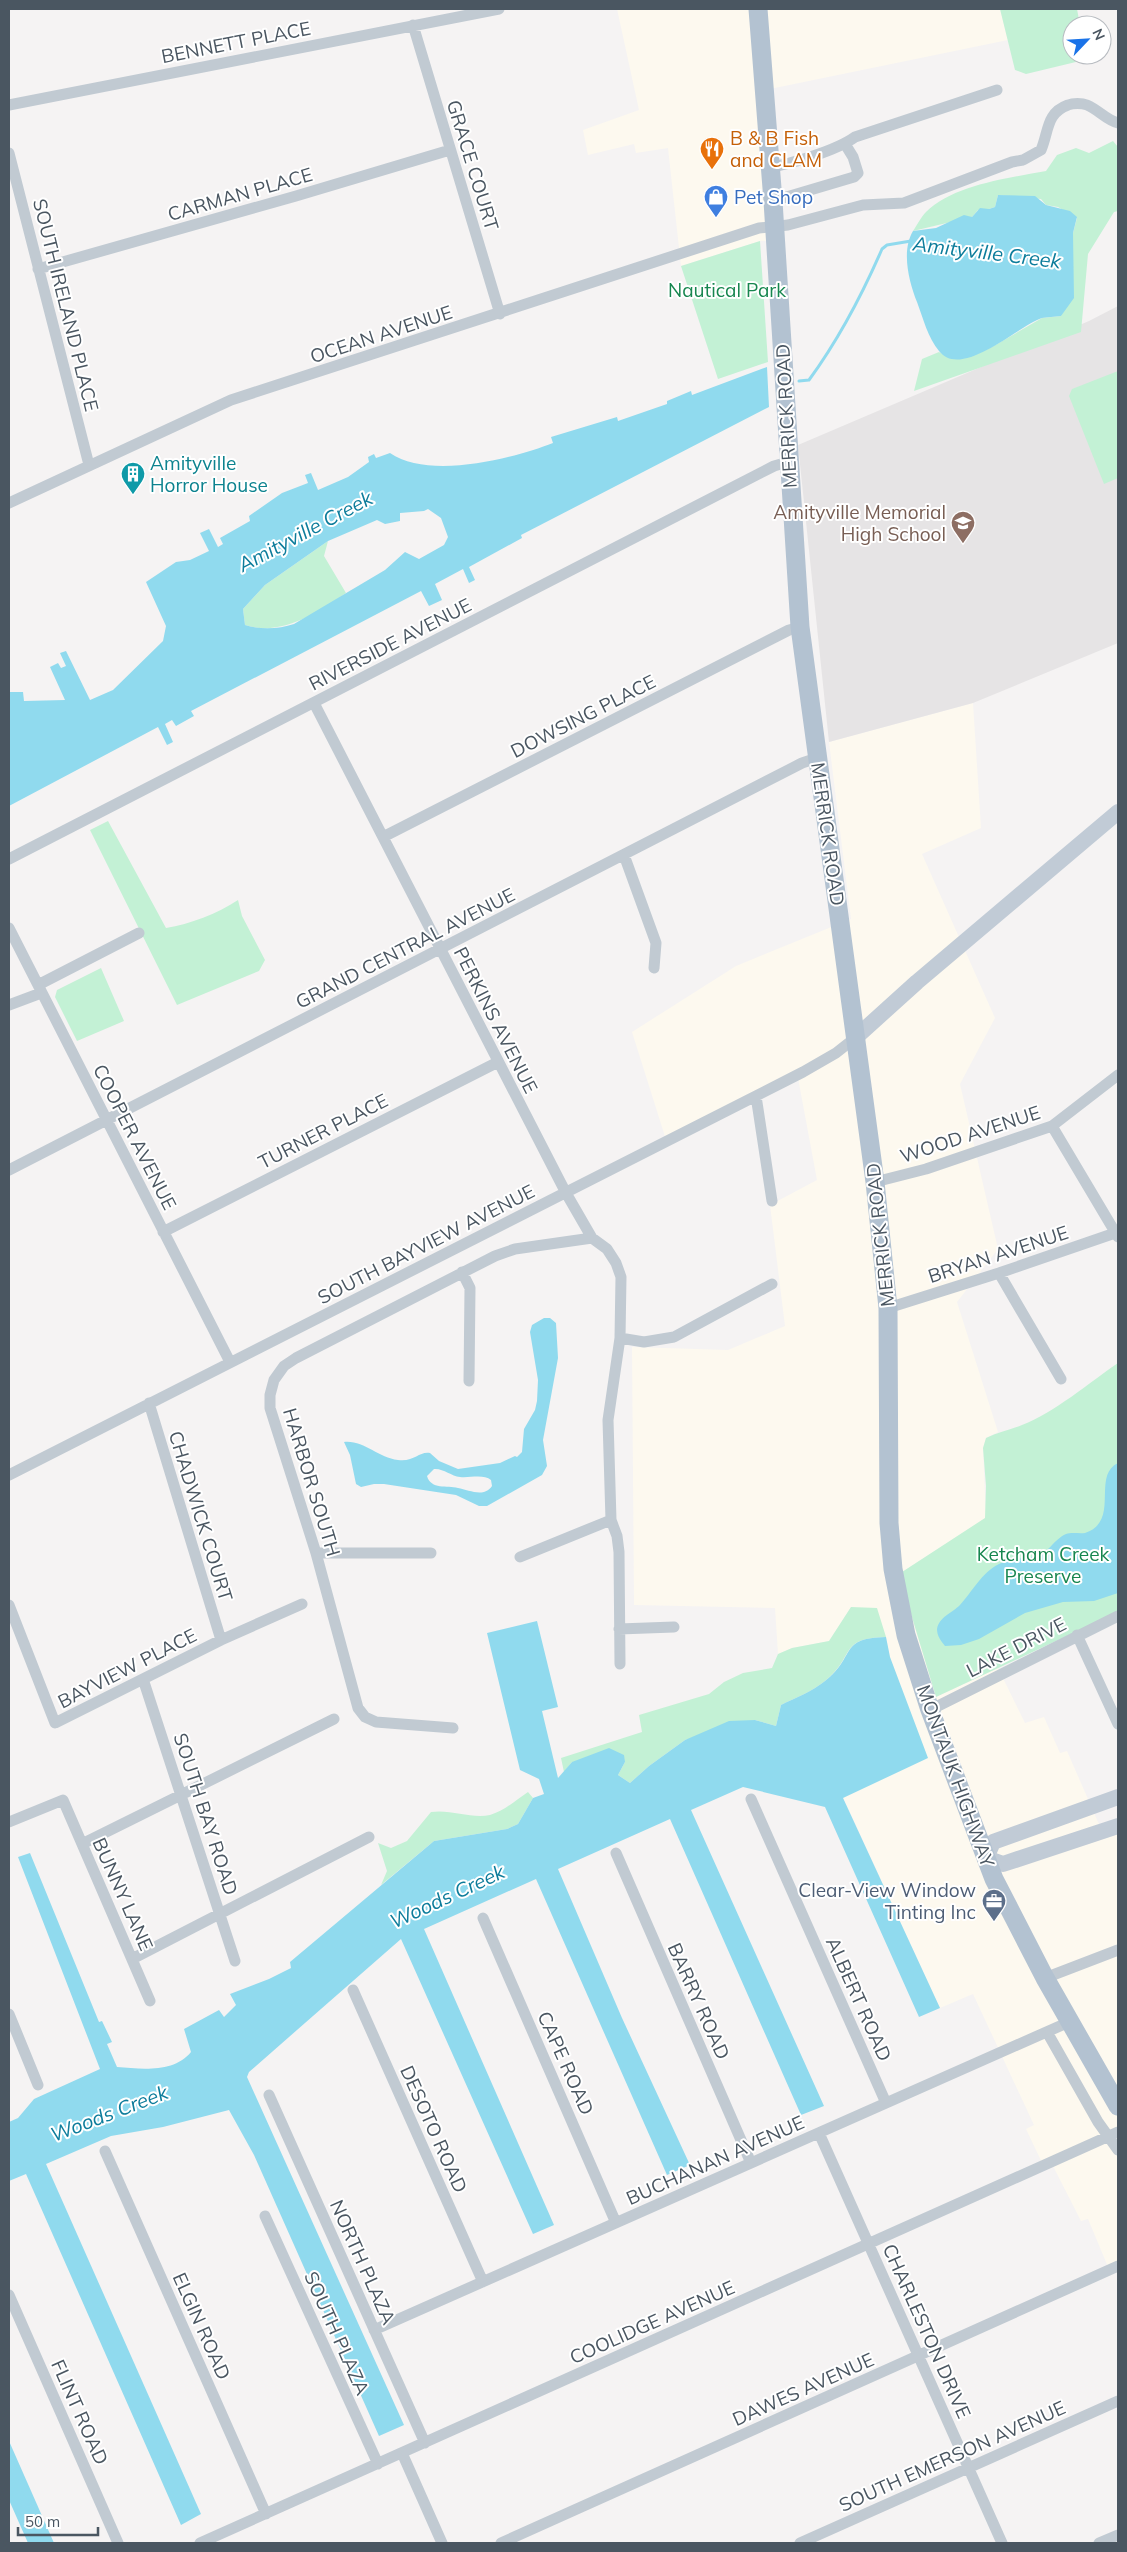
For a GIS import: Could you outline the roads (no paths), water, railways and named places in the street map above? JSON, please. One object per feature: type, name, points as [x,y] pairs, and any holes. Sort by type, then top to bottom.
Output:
[{"type":"main road","name":"MERRICK ROAD","points":[[758,9],[773,201],[788,462],[800,627],[876,1182],[888,1308],[890,1531],[900,1610],[912,1656]]},
{"type":"main road","points":[[855,1038],[917,982],[1118,812]]},
{"type":"main road","name":"MONTAUK HIGHWAY","points":[[912,1656],[930,1710],[994,1879],[1069,2022],[1112,2084],[1118,2106]]},
{"type":"main road","points":[[1118,1797],[993,1842],[986,1858],[1003,1864],[1118,1826]]},
{"type":"street","name":"BENNETT PLACE","points":[[9,105],[499,9]]},
{"type":"street","name":"GRACE COURT","points":[[413,25],[500,314]]},
{"type":"street","points":[[770,167],[792,163],[846,144],[855,136],[997,90]]},
{"type":"street","name":"OCEAN AVENUE","points":[[9,503],[231,400],[500,314],[759,228],[774,227],[878,202],[904,203],[1012,162],[1024,160],[1041,150],[1051,116],[1059,108],[1072,104],[1086,104],[1110,121],[1118,123]]},
{"type":"street","points":[[773,201],[854,177],[858,173],[858,168],[846,144]]},
{"type":"street","name":"CARMAN PLACE","points":[[38,269],[450,150]]},
{"type":"street","name":"SOUTH IRELAND PLACE","points":[[9,152],[90,466]]},
{"type":"street","name":"RIVERSIDE AVENUE","points":[[9,858],[774,466],[788,462]]},
{"type":"street","name":"DOWSING PLACE","points":[[383,838],[789,630],[800,627]]},
{"type":"street","name":"PERKINS AVENUE","points":[[314,703],[566,1193],[592,1238],[607,1249],[616,1262],[621,1277],[620,1338],[608,1420],[611,1520],[617,1536],[619,1552],[620,1664]]},
{"type":"street","name":"GRAND CENTRAL AVENUE","points":[[9,1170],[802,763],[817,758]]},
{"type":"street","points":[[624,855],[656,943],[654,968]]},
{"type":"street","name":"COOPER AVENUE","points":[[9,928],[230,1362]]},
{"type":"street","points":[[9,1005],[139,933]]},
{"type":"street","name":"SOUTH BAYVIEW AVENUE","points":[[9,1475],[756,1096],[835,1054],[855,1038]]},
{"type":"street","name":"TURNER PLACE","points":[[163,1232],[498,1062]]},
{"type":"street","name":"WOOD AVENUE","points":[[876,1182],[926,1170],[1052,1126],[1118,1075]]},
{"type":"street","points":[[756,1096],[772,1201]]},
{"type":"street","points":[[1052,1126],[1117,1234]]},
{"type":"street","name":"BRYAN AVENUE","points":[[888,1308],[1117,1234]]},
{"type":"street","name":"HARBOR SOUTH","points":[[452,1728],[376,1722],[365,1717],[358,1708],[316,1553],[270,1408],[274,1380],[284,1366],[296,1358],[462,1272],[515,1249],[592,1238]]},
{"type":"street","points":[[462,1272],[470,1288],[468,1381]]},
{"type":"street","points":[[999,1273],[1061,1379]]},
{"type":"street","points":[[620,1338],[644,1342],[674,1338],[772,1284]]},
{"type":"street","name":"CHADWICK COURT","points":[[149,1403],[221,1640]]},
{"type":"street","points":[[520,1557],[611,1520]]},
{"type":"street","points":[[316,1553],[431,1553]]},
{"type":"street","name":"BAYVIEW PLACE","points":[[9,1605],[55,1723],[221,1640],[302,1604]]},
{"type":"street","name":"LAKE DRIVE","points":[[930,1710],[1118,1616]]},
{"type":"street","points":[[619,1629],[674,1627]]},
{"type":"street","points":[[1077,1635],[1118,1724]]},
{"type":"street","name":"SOUTH BAY ROAD","points":[[144,1679],[235,1961]]},
{"type":"street","points":[[82,1844],[334,1719]]},
{"type":"street","name":"ALBERT ROAD","points":[[751,1799],[886,2103]]},
{"type":"street","name":"BUNNY LANE","points":[[9,1822],[63,1800],[150,2001]]},
{"type":"street","points":[[132,1959],[220,1912],[369,1837]]},
{"type":"street","name":"BARRY ROAD","points":[[616,1853],[751,2162]]},
{"type":"street","name":"CAPE ROAD","points":[[483,1918],[616,2223]]},
{"type":"street","points":[[1045,1978],[1118,1950]]},
{"type":"street","name":"DESOTO ROAD","points":[[353,1990],[483,2282]]},
{"type":"street","points":[[9,2014],[38,2085]]},
{"type":"street","name":"BUCHANAN AVENUE","points":[[374,2330],[1069,2022]]},
{"type":"street","points":[[1047,2032],[1113,2134],[1118,2150]]},
{"type":"street","name":"NORTH PLAZA","points":[[269,2095],[425,2443]]},
{"type":"street","name":"CHARLESTON DRIVE","points":[[819,2133],[1002,2543]]},
{"type":"street","name":"COOLIDGE AVENUE","points":[[200,2543],[1113,2134]]},
{"type":"street","name":"ELGIN ROAD","points":[[105,2151],[266,2514]]},
{"type":"street","name":"SOUTH PLAZA","points":[[265,2216],[378,2464]]},
{"type":"street","name":"DAWES AVENUE","points":[[502,2543],[1118,2266]]},
{"type":"street","name":"FLINT ROAD","points":[[9,2295],[118,2543]]},
{"type":"street","name":"SOUTH EMERSON AVENUE","points":[[800,2543],[1118,2401]]},
{"type":"street","points":[[402,2453],[442,2543]]},
{"type":"street","points":[[1099,2543],[1118,2535]]},
{"type":"water","points":[[998,195],[1035,196],[1046,205],[1070,211],[1077,217],[1073,233],[1074,298],[1061,316],[1042,318],[975,355],[961,359],[949,358],[939,351],[932,340],[914,294],[909,276],[907,257],[909,239],[913,231],[936,228],[964,215],[972,217],[980,208],[989,209],[995,207]]},
{"type":"water","points":[[767,367],[769,407],[521,535],[522,538],[469,567],[475,580],[469,583],[463,569],[435,584],[442,600],[429,606],[421,591],[191,711],[194,716],[176,726],[172,720],[165,724],[173,742],[167,745],[158,727],[9,806],[9,692],[23,692],[24,701],[65,700],[50,667],[58,663],[61,668],[66,666],[60,653],[66,651],[90,700],[113,690],[163,641],[166,626],[146,582],[176,562],[190,560],[209,551],[200,533],[209,529],[218,547],[223,544],[220,538],[250,521],[249,516],[282,493],[308,483],[305,475],[311,473],[318,490],[348,477],[369,462],[368,457],[374,454],[376,458],[390,453],[407,461],[426,465],[448,466],[494,460],[553,443],[551,437],[617,417],[618,421],[667,404],[667,401],[691,391],[692,395]],"holes":[[[428,509],[441,518],[448,537],[444,545],[419,559],[405,552],[385,570],[294,624],[270,628],[257,628],[245,625],[243,609],[265,585],[328,541],[377,520],[385,524],[400,521],[400,513]]]},
{"type":"water","points":[[544,1318],[550,1318],[556,1323],[558,1358],[543,1440],[547,1466],[542,1475],[487,1506],[479,1506],[456,1495],[384,1484],[361,1487],[356,1484],[350,1455],[344,1442],[365,1446],[391,1459],[398,1460],[430,1453],[439,1461],[458,1469],[500,1463],[515,1456],[517,1457],[522,1452],[524,1429],[535,1410],[537,1401],[538,1380],[530,1332],[532,1325]],"holes":[[[434,1469],[460,1477],[488,1478],[491,1480],[492,1486],[489,1490],[481,1492],[436,1485],[427,1476]]]},
{"type":"water","points":[[1118,1463],[1118,1593],[1094,1601],[1063,1602],[1025,1613],[979,1639],[961,1645],[945,1646],[937,1632],[940,1621],[960,1605],[987,1572],[999,1564],[1008,1561],[1041,1554],[1066,1534],[1085,1533],[1096,1527],[1102,1519],[1105,1488],[1110,1469]]},
{"type":"water","name":"Woods Creek","points":[[537,1621],[558,1707],[542,1711],[558,1778],[572,1762],[609,1748],[624,1755],[625,1762],[618,1775],[630,1783],[649,1766],[685,1740],[729,1721],[755,1720],[776,1726],[781,1705],[825,1681],[835,1672],[854,1645],[871,1638],[886,1637],[890,1657],[928,1758],[843,1798],[940,2008],[919,2017],[825,1807],[743,1787],[691,1810],[824,2106],[801,2115],[670,1819],[558,1869],[622,2018],[690,2165],[667,2175],[536,1879],[424,1929],[554,2225],[533,2234],[401,1939],[249,2072],[247,2077],[404,2425],[379,2436],[254,2155],[229,2110],[163,2127],[111,2136],[46,2164],[201,2514],[181,2525],[26,2174],[9,2181],[9,2122],[18,2118],[34,2099],[100,2069],[18,1857],[30,1853],[99,2022],[102,2021],[112,2042],[107,2044],[117,2067],[147,2069],[167,2067],[176,2063],[184,2059],[191,2052],[184,2029],[219,2010],[224,2017],[236,2005],[230,1994],[291,1968],[290,1962],[434,1841],[507,1829],[518,1824],[533,1798],[544,1794],[539,1779],[520,1770],[487,1633]]},
{"type":"water","points":[[9,2441],[54,2543],[28,2543],[9,2500]]},
{"type":"waterway","name":"Amityville Creek","points":[[799,381],[809,380],[830,349],[858,300],[882,249],[887,245],[911,241]]},
{"type":"place","name":"B & B Fish and CLAM","points":[[712,170]]},
{"type":"place","name":"Pet Shop","points":[[716,218]]},
{"type":"place","name":"Amityville Horror House","points":[[133,495]]},
{"type":"place","name":"Amityville Memorial High School","points":[[963,544]]},
{"type":"place","name":"Clear-View Window Tinting Inc","points":[[994,1922]]},
{"type":"park label","name":"Nautical Park","points":[[727,290]]},
{"type":"park label","name":"Ketcham Creek Preserve","points":[[1043,1565]]}]
